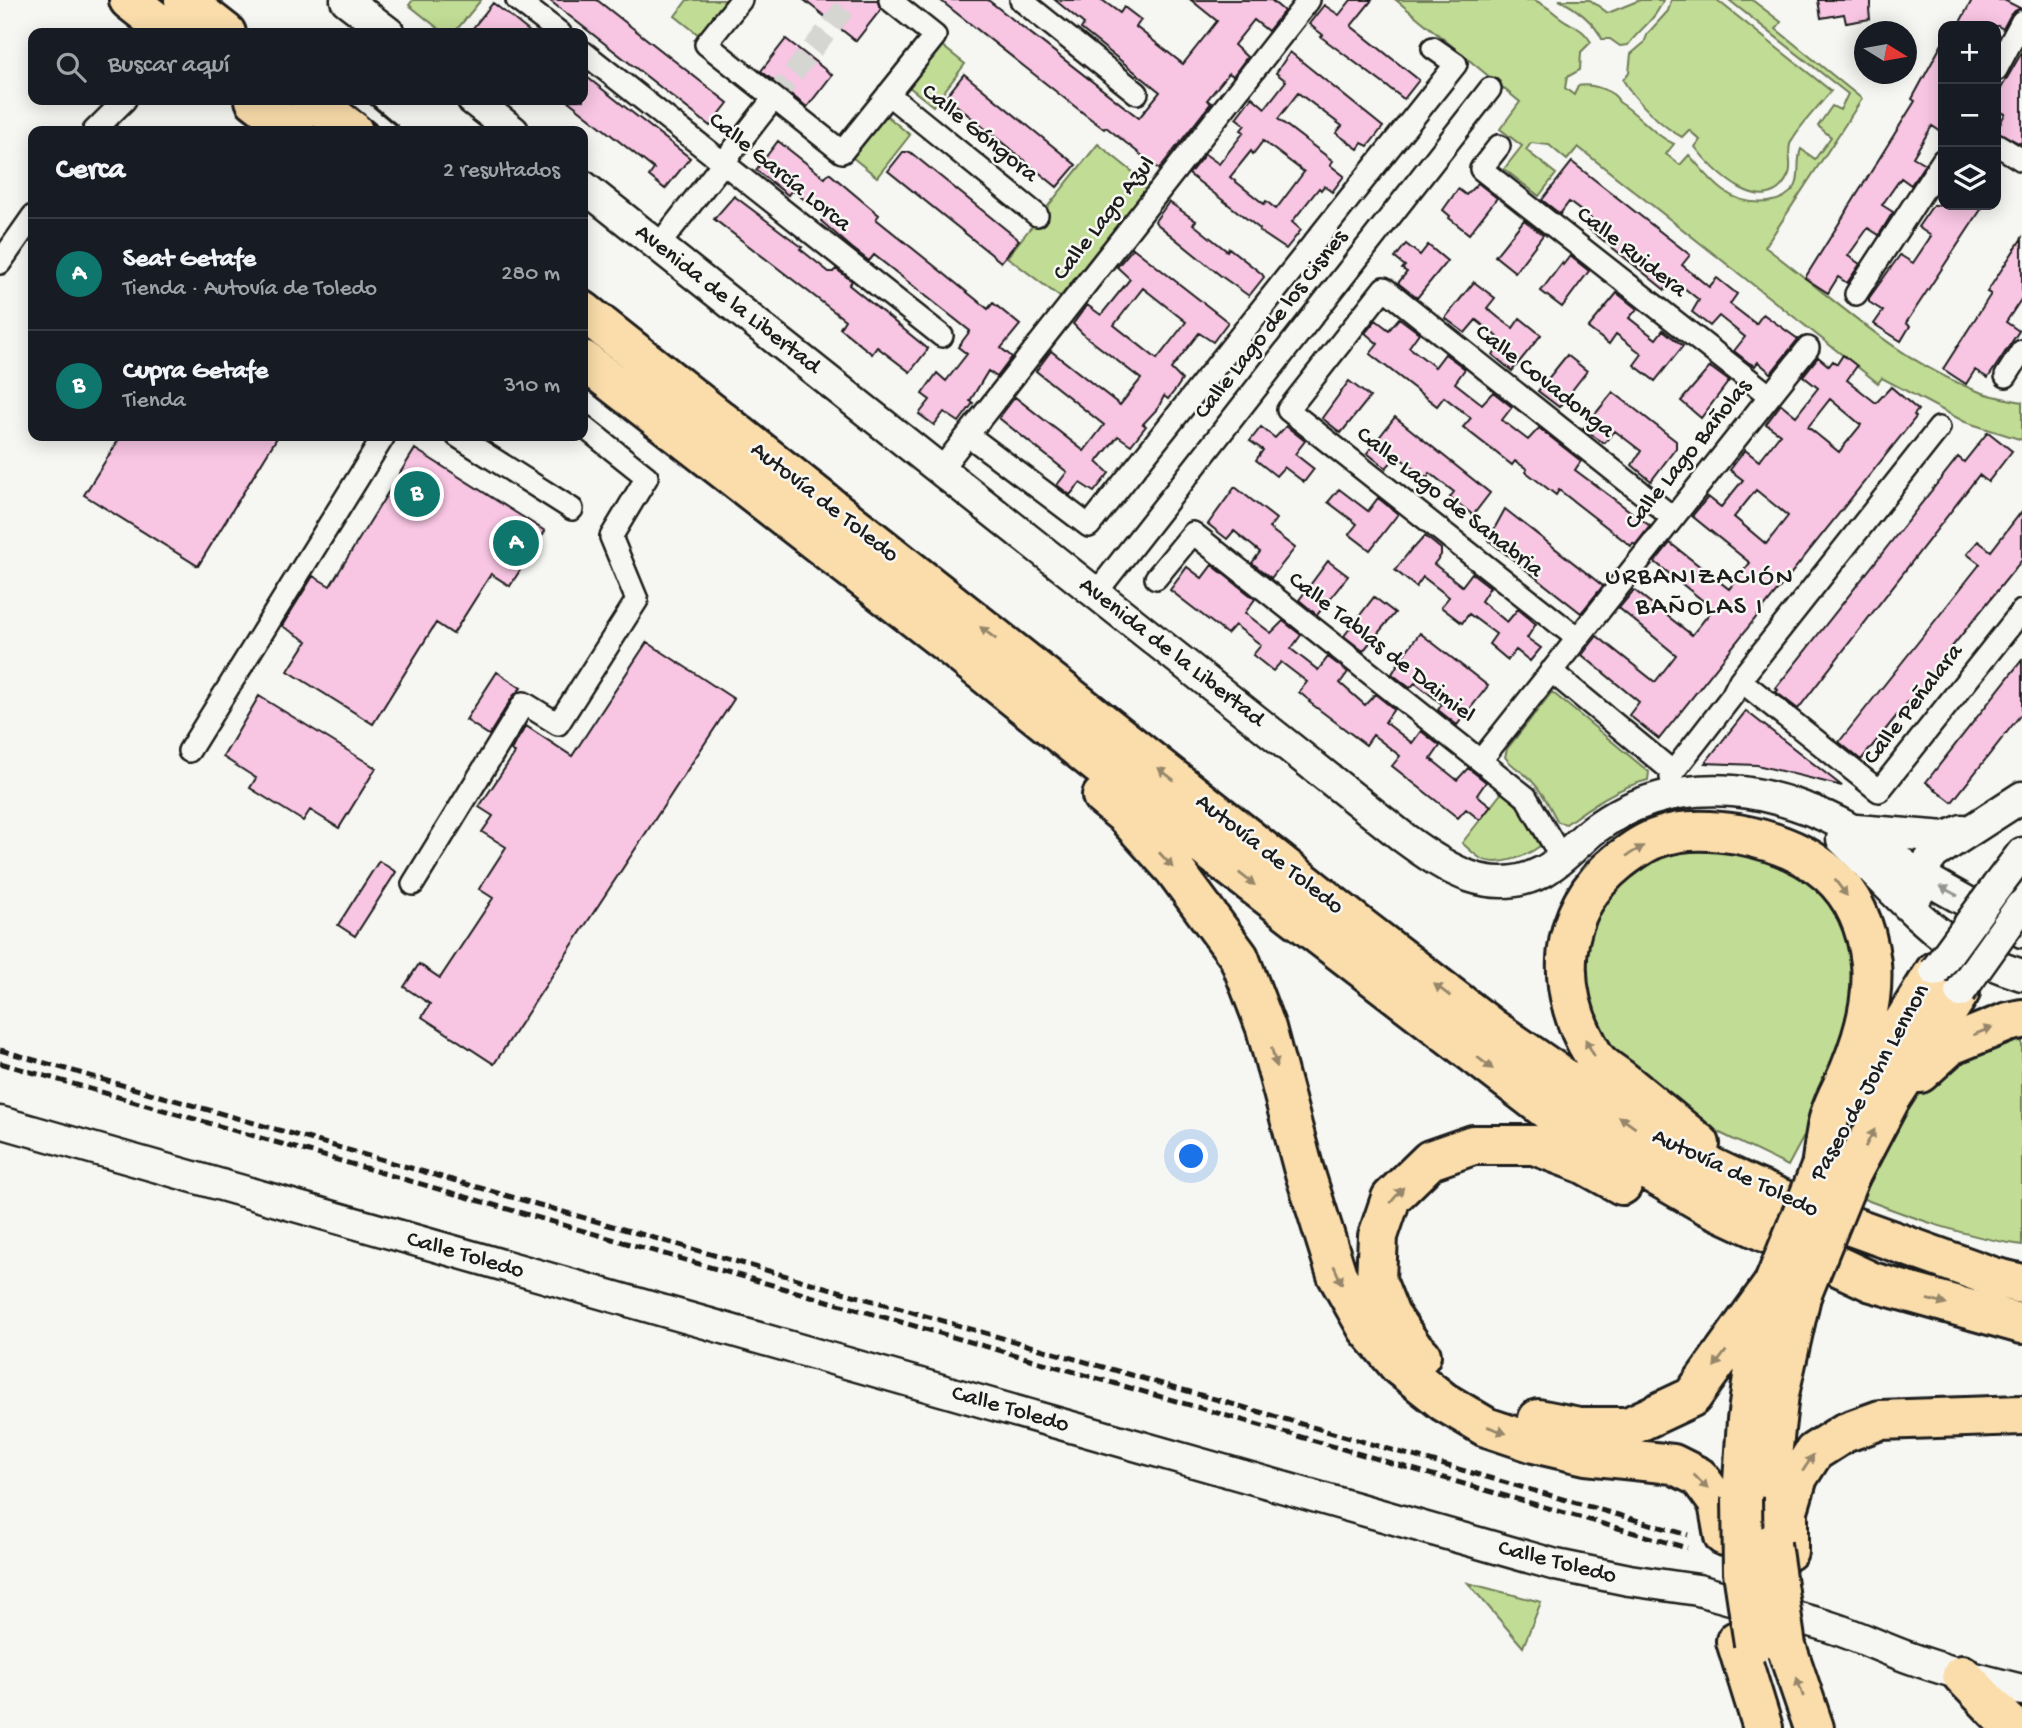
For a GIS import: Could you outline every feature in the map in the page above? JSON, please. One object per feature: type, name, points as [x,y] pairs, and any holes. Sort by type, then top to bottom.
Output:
[{"type":"highway","points":[[129,0],[165,28]]},
{"type":"highway","points":[[184,0],[220,28]]},
{"type":"highway","points":[[261,105],[289,126]]},
{"type":"highway","points":[[318,105],[346,126]]},
{"type":"highway","name":"Autovía de Toledo","points":[[588,315],[1348,918],[1493,1029],[1654,1140],[1815,1213],[1993,1277],[2022,1284]]},
{"type":"highway","name":"Autovía de Toledo","points":[[588,364],[948,644],[1130,790],[1560,1120],[1707,1205],[1872,1282],[2022,1324]]},
{"type":"highway","points":[[729,475],[853,593],[1125,815],[1174,869],[1239,957],[1266,1028],[1303,1167],[1337,1275],[1367,1328],[1400,1367],[1444,1402],[1486,1427],[1534,1443],[1586,1454],[1674,1464],[1699,1477],[1718,1503],[1724,1536],[1759,1644]]},
{"type":"highway","points":[[1753,1187],[1595,1059],[1576,1022],[1566,968],[1567,943],[1579,909],[1590,890],[1605,873],[1629,853],[1659,837],[1688,831],[1719,831],[1779,844],[1808,857],[1826,870],[1842,886],[1852,904],[1863,931],[1871,963],[1870,997],[1865,1027],[1852,1066],[1829,1116],[1835,1172]]},
{"type":"highway","name":"Paseo de John Lennon","points":[[1835,1172],[1890,1100],[1947,981]]},
{"type":"highway","name":"Paseo de John Lennon","points":[[1782,1728],[1743,1572],[1742,1497],[1748,1408],[1755,1362],[1835,1172],[1874,1067],[1947,981]]},
{"type":"highway","points":[[1890,1100],[1951,1045],[2022,1019]]},
{"type":"highway","points":[[1787,1289],[1692,1397],[1628,1427],[1579,1427],[1537,1418],[1491,1399],[1447,1376],[1413,1348],[1390,1315],[1377,1280],[1378,1236],[1391,1198],[1430,1160],[1472,1145],[1534,1145],[1584,1164],[1713,1231],[1824,1279],[1872,1282]]},
{"type":"highway","points":[[1906,1245],[2022,1258]]},
{"type":"highway","name":"Paseo de John Lennon","points":[[1779,1548],[1770,1474],[1787,1289]]},
{"type":"highway","points":[[1763,1728],[1759,1644],[1788,1510],[1798,1477],[1814,1452],[1844,1433],[1880,1420],[2022,1415]]},
{"type":"highway","name":"Paseo de John Lennon","points":[[1759,1644],[1814,1728]]},
{"type":"highway","points":[[1962,1675],[2013,1728]]},
{"type":"street","points":[[346,0],[382,28]]},
{"type":"street","points":[[517,0],[553,28]]},
{"type":"street","points":[[741,0],[706,44],[842,152],[935,36],[890,0]]},
{"type":"street","points":[[1021,0],[1137,93]]},
{"type":"street","name":"Calle Lago Azul","points":[[941,469],[1309,0]]},
{"type":"street","points":[[2001,61],[2022,21]]},
{"type":"street","points":[[968,435],[1089,526],[1456,64],[1433,48]]},
{"type":"street","name":"Calle García Lorca","points":[[588,55],[942,336]]},
{"type":"street","name":"Calle Lago de los Cisnes","points":[[1096,593],[1490,89]]},
{"type":"street","name":"Calle Góngora","points":[[888,94],[1037,215]]},
{"type":"street","points":[[658,246],[774,98]]},
{"type":"street","points":[[99,126],[120,105]]},
{"type":"street","points":[[479,105],[507,126]]},
{"type":"street","name":"Calle Ruidera","points":[[1499,146],[1481,169],[1770,396]]},
{"type":"street","points":[[2001,147],[2022,160]]},
{"type":"street","points":[[1856,294],[1938,168]]},
{"type":"street","name":"Avenida de la Libertad","points":[[588,190],[1404,838],[1448,868],[1483,881],[1498,883],[1522,879],[1545,870],[1594,830],[1625,810],[1651,799],[1674,783],[1700,790],[1768,796],[1817,814],[1852,829],[1919,874],[2022,914]]},
{"type":"street","points":[[0,263],[28,223]]},
{"type":"street","name":"Calle Lago de Sanabria","points":[[1384,288],[1288,410],[1577,638]]},
{"type":"street","name":"Calle Covadonga","points":[[1384,288],[1672,517]]},
{"type":"street","name":"Calle Lago Bañolas","points":[[1480,760],[1808,348]]},
{"type":"street","points":[[2006,376],[2022,351]]},
{"type":"street","points":[[588,386],[676,432]]},
{"type":"street","points":[[1551,671],[1674,783],[1740,680],[1940,428]]},
{"type":"street","points":[[413,884],[523,703],[558,724],[637,600],[611,537],[647,477],[588,430]]},
{"type":"street","points":[[189,751],[381,441]]},
{"type":"street","points":[[465,441],[572,509]]},
{"type":"street","name":"Calle Tablas de Daimiel","points":[[1156,578],[1193,533],[1526,797],[1561,858]]},
{"type":"street","name":"Calle Peñalara","points":[[1740,680],[1879,792],[2022,611]]},
{"type":"street","points":[[1922,917],[1918,893],[1919,874],[1934,854],[2022,797]]},
{"type":"street","name":"Avenida de la Libertad","points":[[1817,814],[1930,926],[1965,951],[1995,966],[2022,975]]},
{"type":"street","name":"Avenida de la Libertad","points":[[1852,829],[1946,836],[1995,816]]},
{"type":"street","points":[[1947,981],[1997,886],[2022,853]]},
{"type":"street","points":[[1947,981],[2022,914]]},
{"type":"street","name":"Calle Toledo","points":[[0,1122],[1556,1565],[1619,1579],[1698,1590],[1837,1628],[1910,1659],[2022,1690]]},
{"type":"lane","points":[[362,105],[387,126]]},
{"type":"green space","points":[[413,0],[481,0],[458,28],[438,28],[409,5]]},
{"type":"green space","points":[[687,0],[735,0],[704,39],[675,16]]},
{"type":"green space","points":[[1396,0],[1534,0],[1540,3],[1581,31],[1591,42],[1581,52],[1580,70],[1567,77],[1565,88],[1574,95],[1578,86],[1583,85],[1607,91],[1659,135],[1674,144],[1666,154],[1680,165],[1689,155],[1710,178],[1732,196],[1751,202],[1771,202],[1788,194],[1795,187],[1801,149],[1815,159],[1831,137],[1818,126],[1832,106],[1840,110],[1848,94],[1729,0],[1752,0],[1781,22],[1776,29],[1862,99],[1765,247],[1868,327],[1921,364],[1980,392],[2022,402],[2022,440],[1965,422],[1882,378],[1878,383],[1578,147],[1567,160],[1549,145],[1531,143],[1526,150],[1556,174],[1539,196],[1504,169],[1522,146],[1500,129],[1520,102]]},
{"type":"green space","points":[[1559,0],[1590,0],[1608,13],[1640,0],[1663,0],[1652,18],[1628,45],[1620,46],[1610,39],[1602,39],[1584,16]]},
{"type":"green space","points":[[1671,0],[1717,0],[1831,91],[1794,136],[1789,149],[1789,174],[1779,188],[1768,194],[1754,194],[1727,179],[1695,147],[1700,140],[1689,130],[1682,137],[1657,120],[1623,80],[1629,72],[1631,54],[1644,43],[1648,33],[1668,11]]},
{"type":"green space","points":[[936,41],[965,64],[933,106],[903,82]]},
{"type":"green space","points":[[881,111],[910,135],[877,177],[847,153]]},
{"type":"green space","points":[[1098,144],[1149,185],[1060,297],[1007,257]]},
{"type":"green space","points":[[1552,692],[1649,772],[1648,780],[1615,792],[1566,824],[1558,822],[1535,784],[1505,757],[1507,749]]},
{"type":"green space","points":[[1503,791],[1518,807],[1540,846],[1511,860],[1487,861],[1462,843]]},
{"type":"green space","points":[[1726,845],[1820,881],[1858,948],[1842,1065],[1788,1166],[1722,1134],[1668,1103],[1600,1043],[1578,970],[1603,896],[1651,854]]},
{"type":"green space","points":[[2022,1031],[2022,1245],[1958,1232],[1856,1196],[1908,1102],[1949,1064]]},
{"type":"green space","points":[[1468,1583],[1541,1602],[1523,1647]]},
{"type":"building","points":[[549,0],[597,0],[728,103],[710,126]]},
{"type":"building","points":[[804,0],[877,0],[881,9],[856,41]]},
{"type":"building","points":[[940,0],[988,0],[1139,118],[1160,92],[1081,29],[1084,24],[1055,0],[1102,0],[1120,13],[1124,7],[1141,20],[1136,27],[1183,64],[1217,21],[1191,0],[1271,0],[1284,11],[1268,31],[1254,20],[1234,45],[1247,57],[1233,76],[1229,73],[1207,100],[1211,103],[1159,169]]},
{"type":"building","points":[[1351,0],[1372,0],[1351,26],[1419,80],[1404,99],[1321,37],[1323,35],[1309,24],[1324,5],[1339,15]]},
{"type":"building","points":[[1818,0],[1871,0],[1870,19],[1846,23],[1844,14],[1821,18]]},
{"type":"building","points":[[1972,0],[2004,0],[2020,8],[2011,14],[2003,29],[2001,21],[1961,21]]},
{"type":"building","points":[[493,3],[525,28],[473,28]]},
{"type":"building","points":[[786,39],[832,75],[807,107],[761,71]]},
{"type":"building","points":[[1938,51],[1938,130],[1932,126],[1913,157],[1925,164],[1911,185],[1901,178],[1882,205],[1893,212],[1879,235],[1868,228],[1848,256],[1860,264],[1847,283],[1838,277],[1828,293],[1805,278],[1915,101],[1912,99]]},
{"type":"building","points":[[1290,52],[1383,127],[1368,146],[1362,143],[1358,149],[1336,133],[1342,126],[1298,93],[1278,119],[1333,161],[1330,165],[1344,176],[1332,192],[1324,186],[1321,190],[1319,188],[1292,222],[1301,230],[1286,249],[1259,231],[1260,229],[1189,174],[1205,154],[1219,164],[1244,132],[1241,130],[1245,125],[1236,118],[1252,97],[1265,108],[1286,81],[1276,73]],"holes":[[[1263,141],[1304,172],[1276,209],[1266,201],[1264,204],[1230,177]]]},
{"type":"building","points":[[2022,52],[2020,144],[2001,134],[2001,122],[2005,114],[2001,112],[2001,88]]},
{"type":"building","points":[[964,74],[1076,165],[1057,187],[946,97]]},
{"type":"building","points":[[588,78],[690,158],[665,189],[649,176],[654,169],[573,105],[588,105]]},
{"type":"building","points":[[778,141],[825,178],[829,173],[879,215],[876,219],[988,309],[993,303],[1020,325],[1001,348],[1012,357],[997,377],[988,371],[970,401],[973,403],[959,422],[944,412],[934,425],[919,414],[930,400],[922,394],[937,373],[946,381],[967,354],[958,347],[970,331],[874,255],[869,261],[852,248],[821,221],[825,216],[792,190],[788,195],[756,170]]},
{"type":"building","points":[[903,152],[910,152],[1019,240],[1001,262],[888,171]]},
{"type":"building","points":[[1572,162],[1690,255],[1682,265],[1709,287],[1717,278],[1737,294],[1730,304],[1756,324],[1763,314],[1798,339],[1771,373],[1758,362],[1755,366],[1734,351],[1745,337],[1719,316],[1710,326],[1692,312],[1699,300],[1673,279],[1665,290],[1588,228],[1594,221],[1569,202],[1560,214],[1542,200]]},
{"type":"building","points":[[1478,183],[1497,198],[1469,234],[1443,210],[1458,189],[1466,195]]},
{"type":"building","points":[[734,196],[802,247],[800,249],[829,272],[836,269],[852,281],[849,285],[928,349],[910,372],[877,347],[872,354],[840,328],[845,320],[714,219]]},
{"type":"building","points":[[1169,202],[1196,221],[1193,224],[1227,251],[1229,248],[1262,274],[1264,277],[1249,296],[1156,223]]},
{"type":"building","points":[[1933,205],[1938,205],[1938,210],[1981,210],[1906,323],[1910,326],[1901,341],[1874,324],[1883,311],[1869,302],[1869,298],[1900,255],[1913,263],[1931,236],[1918,227]]},
{"type":"building","points":[[1524,220],[1543,235],[1515,272],[1495,256]]},
{"type":"building","points":[[2022,238],[2022,298],[2006,322],[2019,331],[1988,378],[1975,370],[1966,384],[1943,369],[1991,294],[1987,292]]},
{"type":"building","points":[[1406,244],[1420,255],[1428,245],[1447,261],[1417,298],[1398,283],[1407,272],[1402,269],[1405,266],[1395,258]]},
{"type":"building","points":[[1133,248],[1228,322],[1213,342],[1199,333],[1171,369],[1182,380],[1176,389],[1168,399],[1164,396],[1131,445],[1118,436],[1097,462],[1109,473],[1094,492],[1080,483],[1070,495],[1057,485],[1067,472],[999,418],[1015,397],[1084,451],[1104,425],[1036,371],[1051,351],[1120,405],[1141,379],[1073,324],[1087,305],[1101,315],[1130,279],[1117,267]],"holes":[[[1143,288],[1186,322],[1157,359],[1114,325]]]},
{"type":"building","points":[[1570,256],[1589,271],[1562,307],[1541,291]]},
{"type":"building","points":[[1474,282],[1495,298],[1487,308],[1499,318],[1513,328],[1520,318],[1541,335],[1512,371],[1493,355],[1502,341],[1490,331],[1476,320],[1465,333],[1445,318]]},
{"type":"building","points":[[1617,293],[1637,309],[1629,318],[1656,339],[1663,330],[1683,346],[1655,381],[1634,365],[1642,354],[1616,334],[1609,344],[1588,328]]},
{"type":"building","points":[[1399,318],[1419,333],[1409,347],[1435,367],[1445,354],[1460,365],[1465,369],[1455,383],[1482,404],[1493,392],[1512,407],[1502,420],[1528,440],[1539,428],[1581,461],[1575,470],[1650,526],[1635,545],[1633,543],[1631,546],[1559,490],[1556,495],[1515,461],[1512,465],[1463,427],[1471,418],[1444,397],[1437,406],[1370,354],[1378,344],[1365,333],[1376,320],[1389,330]]},
{"type":"building","points":[[1567,355],[1587,371],[1559,407],[1538,391]]},
{"type":"building","points":[[1843,355],[1857,366],[1847,380],[1876,403],[1891,387],[1918,410],[1914,415],[1916,417],[1659,739],[1629,715],[1639,702],[1582,655],[1597,636],[1655,682],[1676,655],[1619,608],[1634,590],[1692,635],[1713,609],[1655,562],[1670,543],[1729,589],[1750,563],[1692,516],[1708,497],[1721,507],[1743,480],[1730,470],[1745,450],[1759,461],[1780,434],[1766,424],[1781,404],[1796,416],[1818,388],[1803,376],[1818,357],[1829,366],[1833,361],[1837,364]],"holes":[[[1830,399],[1861,425],[1839,452],[1808,427]],[[1756,490],[1788,516],[1766,544],[1734,517]]]},
{"type":"building","points":[[1710,367],[1729,381],[1701,418],[1681,401]]},
{"type":"building","points":[[1349,381],[1370,397],[1341,433],[1322,418]]},
{"type":"building","points":[[1613,392],[1676,441],[1676,448],[1651,481],[1632,465],[1641,451],[1615,431],[1604,443],[1583,429]]},
{"type":"building","points":[[1395,417],[1490,493],[1473,515],[1450,497],[1454,492],[1430,473],[1427,478],[1397,456],[1386,468],[1367,453]]},
{"type":"building","points":[[1286,426],[1305,441],[1295,454],[1314,469],[1304,482],[1284,467],[1276,476],[1256,460],[1263,450],[1250,441],[1261,427],[1275,438]]},
{"type":"building","points":[[1988,432],[2012,451],[1988,482],[1979,475],[1798,709],[1776,692],[1776,688],[1958,457],[1964,462]]},
{"type":"building","points":[[118,441],[275,441],[198,566],[84,495]]},
{"type":"building","points":[[415,449],[545,531],[510,586],[491,574],[453,634],[436,623],[373,724],[288,671],[307,641],[282,626],[313,576],[330,586]]},
{"type":"building","points":[[1235,487],[1276,519],[1269,528],[1295,548],[1271,578],[1252,563],[1260,552],[1234,531],[1227,539],[1208,524]]},
{"type":"building","points":[[1339,489],[1368,511],[1378,498],[1398,514],[1370,550],[1349,534],[1357,524],[1328,502]]},
{"type":"building","points":[[1505,509],[1603,586],[1581,613],[1488,540]]},
{"type":"building","points":[[2022,511],[2022,560],[1922,684],[1926,688],[1915,702],[1911,698],[1861,760],[1839,742],[1980,564],[1967,554],[1978,541],[1991,551]]},
{"type":"building","points":[[1425,536],[1441,549],[1441,555],[1434,564],[1462,586],[1472,573],[1490,587],[1481,601],[1507,622],[1518,609],[1536,624],[1527,638],[1541,648],[1530,661],[1516,650],[1508,660],[1489,644],[1496,634],[1469,614],[1462,623],[1441,607],[1449,597],[1423,577],[1416,587],[1395,570]]},
{"type":"building","points":[[1328,561],[1348,576],[1317,615],[1299,600]]},
{"type":"building","points":[[1212,565],[1255,599],[1245,613],[1271,633],[1283,621],[1301,635],[1291,649],[1318,670],[1328,657],[1348,672],[1340,683],[1365,705],[1375,694],[1394,709],[1385,722],[1412,743],[1421,731],[1440,746],[1431,759],[1457,780],[1468,768],[1486,782],[1477,795],[1491,806],[1480,820],[1466,809],[1458,818],[1392,766],[1400,756],[1373,735],[1366,745],[1309,702],[1299,692],[1307,682],[1281,662],[1273,671],[1253,655],[1261,645],[1235,625],[1227,634],[1170,590],[1187,567],[1202,578]]},
{"type":"building","points":[[1374,597],[1395,613],[1363,651],[1344,636]]},
{"type":"building","points":[[1420,633],[1488,686],[1457,725],[1438,710],[1442,704],[1415,683],[1410,688],[1392,674]]},
{"type":"building","points":[[647,642],[734,699],[494,1064],[422,1017],[430,1004],[404,987],[419,964],[440,978],[493,898],[479,889],[506,847],[482,832],[493,816],[479,807],[515,753],[511,750],[526,726],[572,756]]},
{"type":"building","points":[[2022,660],[2022,713],[1952,802],[1926,782]]},
{"type":"building","points":[[497,672],[521,688],[513,696],[489,735],[466,720]]},
{"type":"building","points":[[259,696],[376,768],[339,828],[310,810],[303,821],[250,788],[256,778],[223,757]]},
{"type":"building","points":[[1746,711],[1842,786],[1757,765],[1705,763]]},
{"type":"building","points":[[379,861],[396,872],[355,936],[338,925]]},
{"type":"tunnel","points":[[774,98],[851,0]]},
{"type":"railway","points":[[0,1050],[1688,1535]]},
{"type":"railway","points":[[0,1063],[1687,1548]]},
{"type":"place","name":"Cupra Getafe","points":[[417,494]]},
{"type":"place","name":"Seat Getafe","points":[[516,543]]},
{"type":"district","name":"URBANIZACIÓN BAÑOLAS I","points":[[1700,593]]}]
